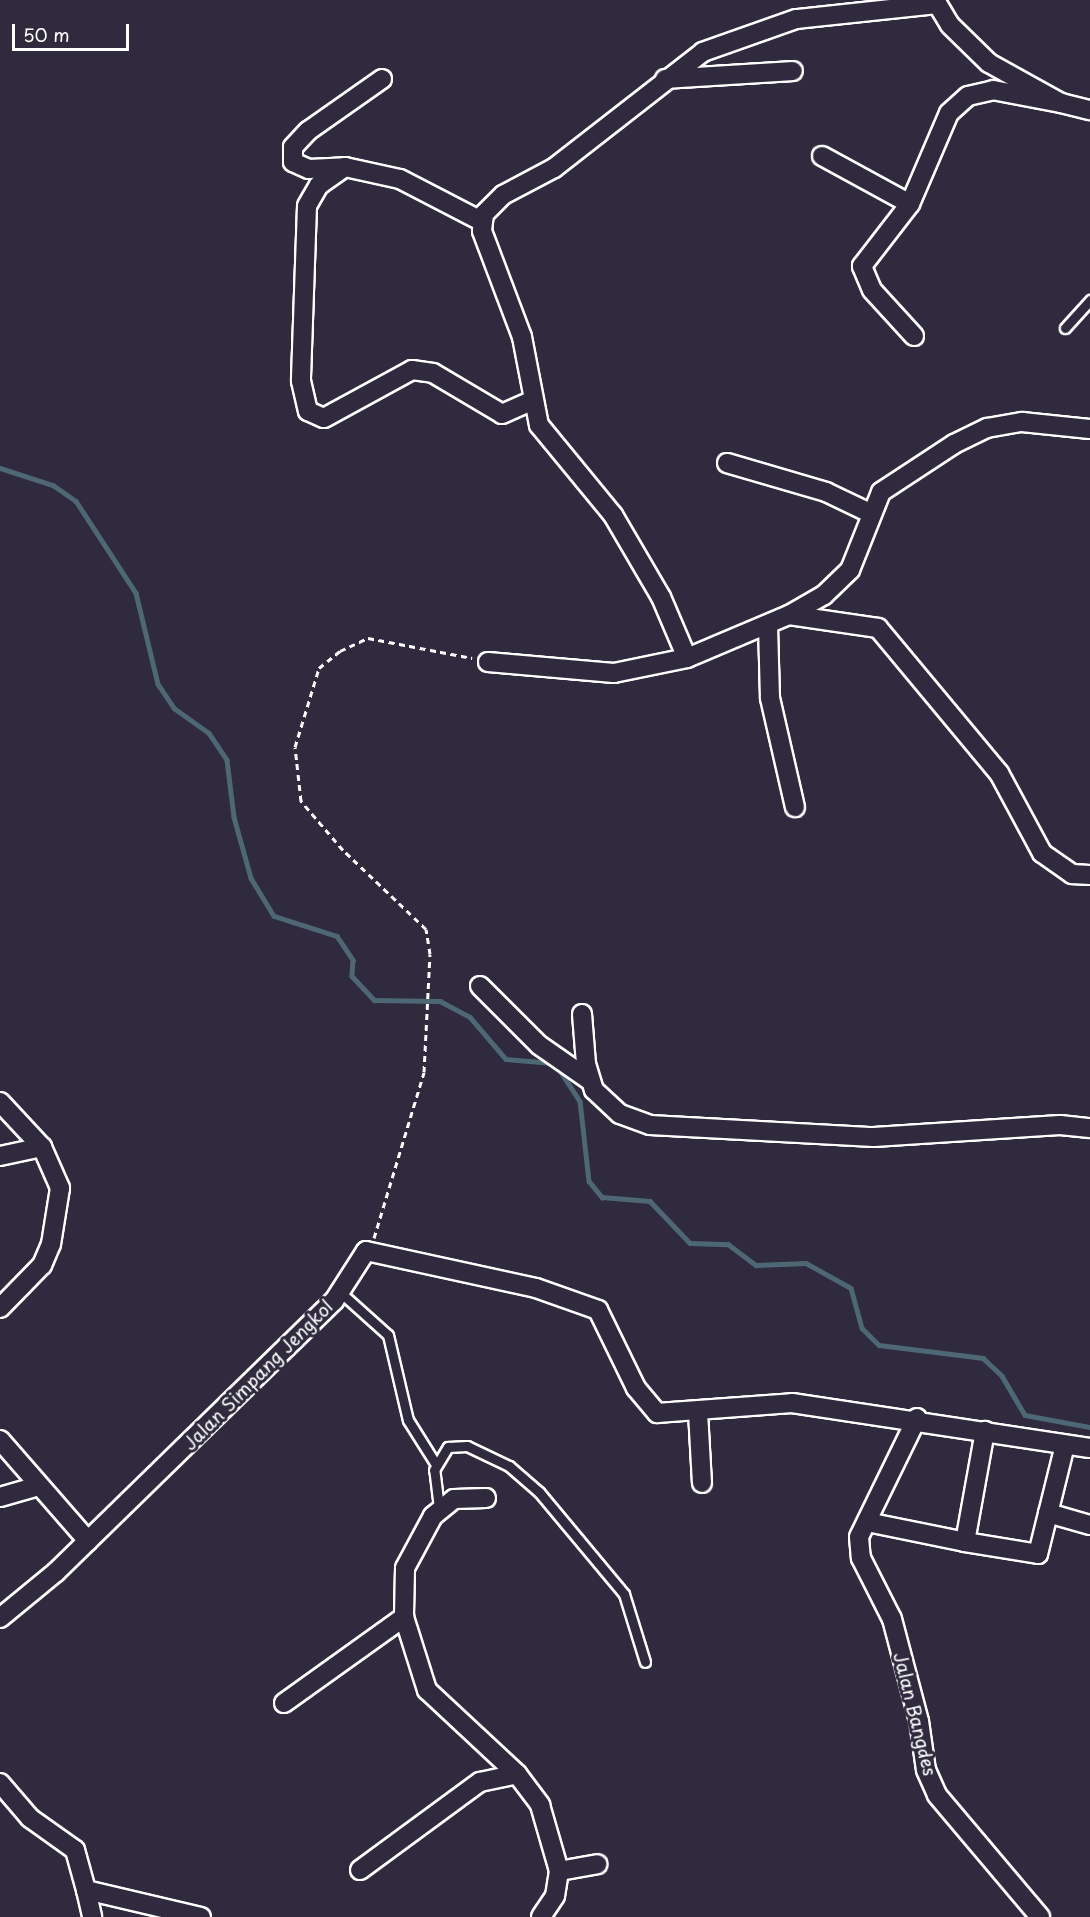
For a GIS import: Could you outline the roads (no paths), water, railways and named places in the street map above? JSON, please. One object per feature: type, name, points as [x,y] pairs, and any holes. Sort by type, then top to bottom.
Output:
[{"type":"street","points":[[687,658],[627,538],[592,486],[546,437],[531,401],[522,337],[490,262],[483,222],[503,195],[586,145],[663,79],[703,52],[761,29],[857,10],[936,2],[989,63],[1061,103]]},
{"type":"street","points":[[663,79],[793,71]]},
{"type":"street","points":[[382,79],[308,131],[291,152],[300,167],[345,167],[421,188],[483,222]]},
{"type":"street","points":[[914,336],[872,290],[862,266],[910,204],[949,113],[962,99],[993,90],[1090,110]]},
{"type":"street","points":[[822,156],[910,204]]},
{"type":"street","points":[[345,167],[319,185],[307,206],[301,381],[308,411],[324,418],[412,370],[433,373],[502,414],[531,401]]},
{"type":"street","points":[[488,662],[614,672],[687,658],[768,626],[824,595],[850,570],[870,513],[887,488],[987,428],[1037,420],[1090,429]]},
{"type":"street","points":[[727,463],[826,492],[870,513]]},
{"type":"street","points":[[789,615],[885,632],[999,773],[1042,853],[1072,874],[1090,876]]},
{"type":"street","points":[[768,626],[770,698],[795,807]]},
{"type":"street","points":[[480,986],[545,1050],[588,1079],[620,1114],[666,1126],[777,1128],[874,1137],[1060,1125],[1090,1128]]},
{"type":"street","points":[[582,1014],[588,1079]]},
{"type":"street","points":[[0,1102],[42,1147],[60,1188],[51,1244],[36,1273],[0,1308]]},
{"type":"street","points":[[0,1156],[42,1147]]},
{"type":"street","name":"Jalan Simpang Jengkol","points":[[0,1618],[88,1541],[340,1292],[366,1251],[536,1288],[598,1310],[645,1404],[657,1413],[698,1412]]},
{"type":"street","points":[[702,1483],[698,1412],[792,1403],[917,1418],[1090,1448]]},
{"type":"street","name":"Jalan Bangdes","points":[[917,1418],[859,1538],[861,1558],[892,1619],[930,1781],[960,1827],[1040,1917]]},
{"type":"street","points":[[964,1542],[985,1431]]},
{"type":"street","points":[[0,1440],[88,1541]]},
{"type":"street","points":[[867,1522],[964,1542],[1038,1554],[1065,1444]]},
{"type":"street","points":[[0,1497],[38,1486]]},
{"type":"street","points":[[486,1498],[461,1498],[439,1508],[405,1568],[404,1617],[427,1690],[517,1774],[540,1804],[559,1870],[555,1896],[541,1917]]},
{"type":"street","points":[[1048,1513],[1090,1525]]},
{"type":"street","points":[[284,1703],[404,1617]]},
{"type":"street","points":[[360,1870],[480,1782],[517,1774]]},
{"type":"street","points":[[0,1783],[20,1809],[75,1850],[92,1917]]},
{"type":"street","points":[[0,1803],[20,1809]]},
{"type":"street","points":[[559,1870],[597,1864]]},
{"type":"street","points":[[86,1890],[201,1917]]},
{"type":"lane","points":[[1065,328],[1090,300]]},
{"type":"lane","points":[[340,1292],[376,1319],[388,1335],[408,1420],[435,1462],[439,1508]]},
{"type":"lane","points":[[435,1462],[448,1447],[467,1446],[524,1477],[624,1594],[645,1662]]},
{"type":"waterway","points":[[0,468],[53,485],[76,501],[136,593],[158,684],[174,708],[209,733],[227,760],[234,817],[251,878],[274,916],[337,936],[353,960],[352,976],[374,1000],[440,1001],[470,1017],[506,1059],[553,1063]]},
{"type":"waterway","points":[[559,1069],[580,1101],[589,1181],[602,1197],[650,1201],[690,1243],[728,1244],[756,1265],[806,1263],[851,1288],[862,1328],[879,1345],[983,1358],[1002,1376],[1025,1415],[1090,1427]]}]
